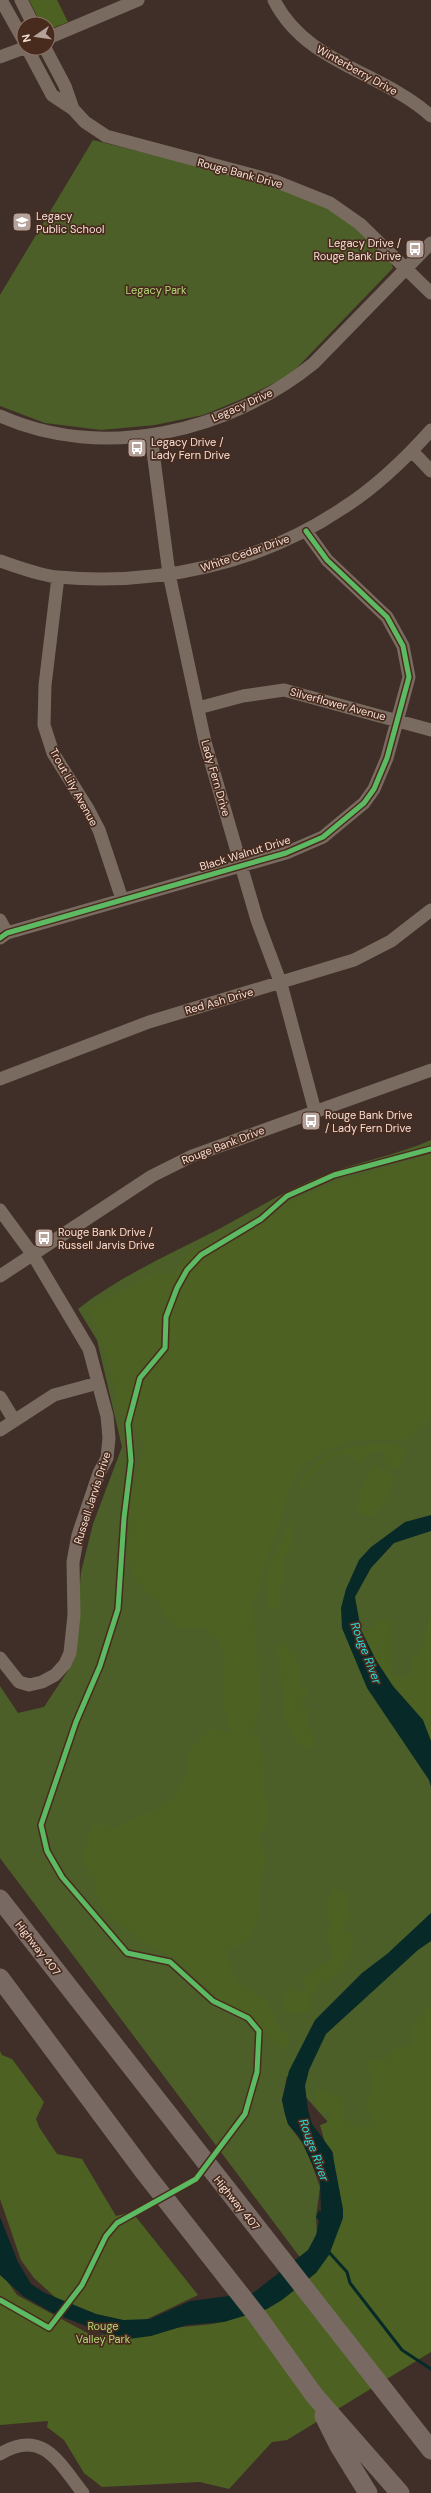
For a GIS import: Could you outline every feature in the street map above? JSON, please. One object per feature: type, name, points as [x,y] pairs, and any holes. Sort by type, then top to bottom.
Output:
[{"type":"highway","name":"Highway 407","points":[[0,1899],[185,2138],[431,2450]]},
{"type":"highway","points":[[0,1978],[145,2173],[258,2317],[314,2395],[400,2493]]},
{"type":"highway","points":[[354,2354],[431,2428]]},
{"type":"highway","points":[[314,2395],[339,2446],[368,2493]]},
{"type":"street","points":[[1,0],[16,27]]},
{"type":"street","points":[[21,0],[29,16]]},
{"type":"street","points":[[56,35],[138,0]]},
{"type":"street","name":"Winterberry Drive","points":[[274,0],[287,24],[323,53],[400,93],[431,116]]},
{"type":"street","points":[[0,57],[16,51]]},
{"type":"street","name":"Rouge Bank Drive","points":[[31,56],[52,95],[73,109],[88,125],[106,136],[276,181],[330,203],[360,224],[431,293]]},
{"type":"street","name":"Rouge Bank Drive","points":[[49,56],[65,86],[73,109]]},
{"type":"street","name":"Legacy Drive","points":[[0,416],[40,430],[68,435],[115,438],[151,436],[223,416],[261,399],[292,380],[324,353],[431,243]]},
{"type":"street","name":"White Cedar Drive","points":[[0,560],[30,571],[58,577],[106,578],[169,574],[208,568],[306,531],[344,508],[412,451],[431,430]]},
{"type":"street","name":"Lady Fern Drive","points":[[151,436],[169,574],[205,742],[257,920],[281,984],[315,1111]]},
{"type":"street","points":[[412,451],[431,471]]},
{"type":"street","name":"Black Walnut Drive","points":[[3,936],[122,899],[286,853],[322,837],[364,803],[374,789],[392,744],[396,720],[409,677],[404,646],[387,617],[327,560],[306,531]]},
{"type":"street","name":"Trout Lily Avenue","points":[[58,577],[45,685],[44,725],[53,753],[88,809],[99,830],[122,899]]},
{"type":"street","name":"Silverflower Avenue","points":[[198,708],[243,696],[284,690],[431,730]]},
{"type":"street","name":"Red Ash Drive","points":[[0,1079],[149,1022],[281,984],[354,960],[391,941],[431,910]]},
{"type":"street","points":[[0,920],[3,936]]},
{"type":"street","name":"Rouge Bank Drive","points":[[0,1276],[152,1176],[170,1166],[192,1156],[431,1070]]},
{"type":"street","name":"Russell Jarvis Drive","points":[[0,1210],[33,1255],[89,1349],[107,1416],[107,1458],[99,1473],[78,1535],[73,1562],[74,1615],[70,1653],[65,1664],[55,1675],[36,1683],[19,1682],[0,1658]]},
{"type":"street","points":[[0,1430],[54,1395],[98,1383]]},
{"type":"street","points":[[0,1397],[14,1420]]},
{"type":"street","points":[[0,2454],[20,2445],[32,2444],[40,2447],[57,2458],[83,2493]]},
{"type":"green space","points":[[29,0],[57,0],[68,22],[56,27],[56,16],[37,16]]},
{"type":"green space","name":"Legacy Park","points":[[93,140],[298,191],[352,223],[390,260],[393,268],[290,375],[242,399],[203,415],[155,425],[101,430],[45,423],[0,406],[0,295]]},
{"type":"green space","points":[[431,1140],[431,2064],[352,2149],[287,2076],[282,2100],[285,2114],[288,2124],[306,2148],[320,2187],[316,2217],[317,2234],[309,2253],[302,2260],[0,1858],[0,1686],[18,1713],[44,1707],[73,1663],[81,1572],[93,1524],[122,1447],[97,1340],[78,1309],[111,1286],[299,1186],[340,1169],[405,1150]]},
{"type":"green space","points":[[431,1155],[431,1417],[410,1439],[354,1440],[329,1448],[304,1463],[297,1473],[286,1497],[279,1530],[266,1557],[261,1589],[253,1602],[250,1603],[250,1606],[253,1607],[261,1704],[255,1724],[245,1733],[257,1735],[261,1748],[268,1817],[267,1827],[259,1836],[267,1864],[261,1874],[259,1914],[250,1938],[239,1947],[229,1948],[227,1951],[235,1981],[264,1999],[281,2028],[290,2038],[286,2048],[281,2049],[275,2046],[247,2014],[229,2006],[216,1997],[174,1957],[143,1943],[109,1915],[96,1893],[97,1880],[81,1863],[92,1824],[105,1825],[116,1829],[124,1823],[167,1803],[174,1797],[184,1783],[189,1757],[192,1749],[201,1737],[210,1729],[218,1729],[228,1733],[229,1729],[223,1700],[225,1661],[221,1646],[204,1627],[179,1628],[168,1619],[161,1605],[135,1577],[128,1560],[131,1493],[145,1448],[135,1424],[122,1417],[106,1352],[89,1308],[153,1274],[175,1274],[188,1254],[289,1202],[330,1185]]},
{"type":"green space","points":[[388,1444],[407,1448],[399,1467],[390,1468],[385,1463],[386,1455],[383,1451],[373,1452],[359,1462],[348,1455],[341,1455],[334,1457],[322,1466],[303,1488],[298,1487],[306,1474],[315,1464],[325,1457],[347,1448]]},
{"type":"green space","points":[[372,1465],[382,1467],[395,1478],[384,1504],[374,1515],[368,1515],[362,1514],[358,1510],[356,1504]]},
{"type":"green space","points":[[291,1523],[294,1539],[284,1559],[285,1579],[280,1591],[282,1603],[279,1608],[269,1608],[268,1570],[288,1524]]},
{"type":"green space","points":[[431,1612],[431,1746],[386,1680],[366,1638],[366,1632],[381,1620],[390,1617],[391,1676],[402,1678],[410,1675],[413,1657],[419,1655]]},
{"type":"green space","points":[[282,1642],[295,1657],[299,1665],[299,1685],[308,1690],[309,1696],[303,1699],[298,1705],[309,1711],[307,1723],[316,1746],[307,1749],[295,1741],[293,1732],[285,1721],[280,1660],[276,1648]]},
{"type":"green space","points":[[334,1888],[344,1892],[348,1898],[346,1906],[351,1914],[343,1929],[350,1934],[353,1940],[353,1947],[350,1955],[346,1963],[328,1984],[320,1981],[317,1990],[307,1997],[311,2004],[309,2010],[295,2014],[285,2012],[282,2007],[286,1996],[285,1988],[301,1993],[306,1991],[302,1979],[311,1974],[322,1963],[334,1957],[334,1954],[329,1949],[331,1943],[325,1937],[332,1928],[328,1919],[330,1913],[328,1904],[330,1893]]},
{"type":"green space","points":[[431,2005],[431,2352],[287,2440],[272,2442],[229,2489],[200,2482],[102,2487],[84,2473],[64,2440],[47,2427],[48,2421],[0,2425],[0,2271],[17,2295],[93,2336],[213,2324],[247,2315],[305,2275],[335,2194],[333,2152],[327,2150],[320,2125],[326,2123],[332,2116],[332,2113],[319,2112],[313,2102],[317,2099],[314,2094],[318,2089],[344,2099],[343,2117],[355,2129],[371,2124],[373,2113],[365,2110],[365,2103],[370,2099],[372,2087],[368,2060],[385,2060],[389,2056],[390,2050],[409,2047],[413,2043],[414,2024],[426,2007]]},
{"type":"green space","points":[[0,2051],[2,2055],[12,2059],[44,2102],[36,2119],[39,2127],[57,2154],[82,2159],[116,2216],[132,2212],[198,2295],[145,2320],[123,2320],[96,2314],[56,2298],[34,2278],[21,2260],[0,2199]]},
{"type":"water","name":"Rouge River","points":[[431,1515],[431,1531],[394,1543],[371,1568],[355,1597],[361,1630],[376,1660],[393,1686],[423,1720],[431,1741],[431,1787],[429,1780],[367,1688],[342,1628],[341,1608],[346,1589],[359,1560],[371,1547],[405,1522]]},
{"type":"water","name":"Rouge River","points":[[431,1913],[431,1941],[418,1950],[326,2034],[309,2070],[305,2086],[308,2110],[312,2124],[332,2151],[343,2209],[343,2218],[329,2255],[316,2273],[282,2300],[267,2309],[224,2322],[187,2325],[151,2336],[121,2340],[51,2312],[23,2296],[0,2275],[0,2217],[18,2262],[31,2284],[45,2293],[96,2314],[123,2320],[150,2319],[190,2301],[253,2293],[308,2250],[316,2235],[319,2221],[316,2217],[319,2210],[320,2212],[321,2210],[320,2181],[300,2138],[288,2124],[285,2114],[282,2100],[289,2071],[315,2020],[362,1973],[387,1954]]},
{"type":"waterway","points":[[327,2250],[347,2272],[350,2283],[402,2350],[431,2369]]},
{"type":"cycle path","points":[[0,938],[7,933],[286,853],[323,837],[364,803],[374,789],[387,758],[409,677],[403,646],[387,617],[327,560],[306,531]]},
{"type":"cycle path","points":[[0,2300],[49,2328],[82,2285],[106,2236],[117,2223],[196,2179],[245,2114],[257,2072],[259,2031],[248,2018],[213,2001],[170,1962],[127,1953],[62,1877],[47,1851],[41,1825],[76,1722],[100,1666],[118,1609],[124,1518],[131,1461],[128,1424],[140,1378],[165,1348],[166,1317],[177,1288],[187,1270],[201,1255],[261,1219],[287,1196],[334,1175],[431,1149]]},
{"type":"place","name":"Legacy Public School","points":[[22,222]]},
{"type":"place","name":"Legacy Drive / Rouge Bank Drive","points":[[415,249]]},
{"type":"place","name":"Legacy Drive / Lady Fern Drive","points":[[137,448]]},
{"type":"place","name":"Rouge Bank Drive / Lady Fern Drive","points":[[311,1121]]},
{"type":"place","name":"Rouge Bank Drive / Russell Jarvis Drive","points":[[44,1238]]},
{"type":"park label","name":"Rouge Valley Park","points":[[103,2332]]}]
